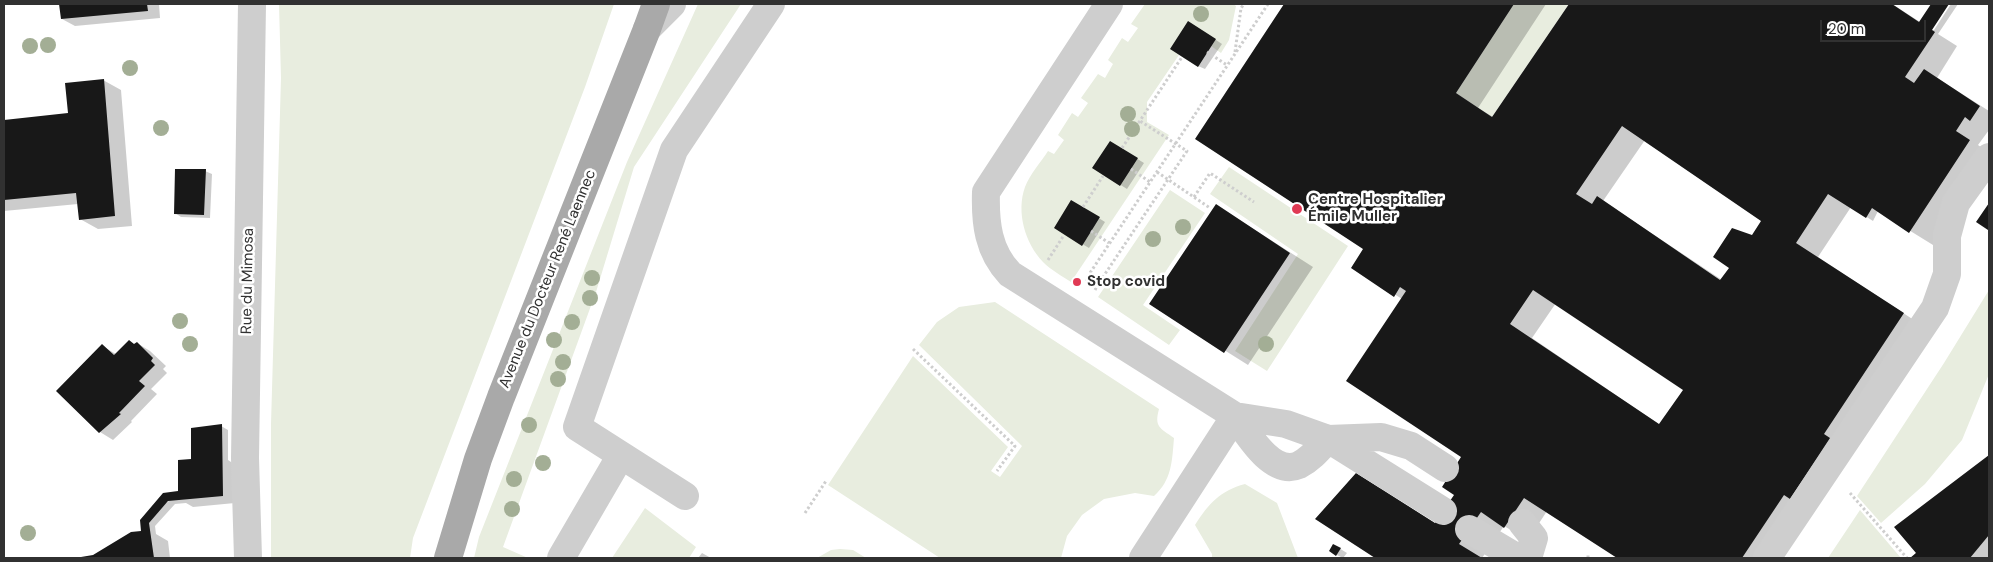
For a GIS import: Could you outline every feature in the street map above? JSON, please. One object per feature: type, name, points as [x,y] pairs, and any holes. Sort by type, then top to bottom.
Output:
[{"type":"main road","name":"Avenue du Docteur René Laennec","points":[[448,558],[478,459],[501,397],[656,4]]},
{"type":"street","name":"Rue du Mimosa","points":[[248,558],[245,458],[252,4]]},
{"type":"street","points":[[647,29],[672,4]]},
{"type":"street","points":[[685,496],[577,427],[674,150],[772,4]]},
{"type":"street","points":[[1109,4],[986,192],[986,214],[995,253],[999,262],[1010,274],[1235,416],[1260,451],[1284,467],[1297,466],[1312,457],[1328,439],[1381,436],[1411,446],[1445,468]]},
{"type":"street","points":[[1767,558],[1935,308],[1947,274],[1947,236],[1956,203],[1989,157]]},
{"type":"street","points":[[1235,416],[1286,424],[1328,439],[1443,511]]},
{"type":"street","points":[[1143,558],[1235,416]]},
{"type":"street","points":[[561,558],[621,455]]},
{"type":"street","points":[[1522,523],[1534,538],[1528,558]]},
{"type":"street","points":[[1470,529],[1518,558]]},
{"type":"path","points":[[1235,53],[1241,8],[1244,4]]},
{"type":"path","points":[[1097,286],[1086,279],[1268,4]]},
{"type":"path","points":[[1207,52],[1227,65]]},
{"type":"path","points":[[1122,148],[1182,57]]},
{"type":"path","points":[[1090,291],[1093,293],[1187,151],[1140,121]]},
{"type":"path","points":[[1131,169],[1150,182]]},
{"type":"path","points":[[1157,172],[1210,208]]},
{"type":"path","points":[[1194,197],[1210,173],[1254,202]]},
{"type":"path","points":[[1083,207],[1103,176]]},
{"type":"path","points":[[1091,232],[1109,243]]},
{"type":"path","points":[[1043,267],[1064,235]]},
{"type":"path","points":[[913,349],[1015,446],[997,471]]},
{"type":"path","points":[[805,513],[826,481]]},
{"type":"path","points":[[1866,510],[1907,558]]},
{"type":"shaded area","points":[[279,4],[614,4],[585,87],[413,538],[410,558],[271,558],[271,424],[281,78]]},
{"type":"shaded area","points":[[698,4],[741,4],[634,167],[596,292],[503,547],[528,558],[474,558],[479,537],[627,162]]},
{"type":"shaded area","points":[[1145,4],[1233,4],[1236,6],[1229,40],[1221,53],[1211,46],[1198,67],[1179,55],[1147,102],[1147,122],[1169,135],[1071,282],[1046,265],[1031,246],[1022,217],[1022,197],[1027,182],[1048,151],[1054,154],[1064,140],[1058,135],[1072,113],[1078,117],[1088,103],[1081,98],[1098,74],[1105,78],[1113,64],[1108,60],[1122,38],[1128,42],[1138,28],[1131,24]]},
{"type":"shaded area","points":[[1514,4],[1569,4],[1492,117],[1456,93]]},
{"type":"shaded area","points":[[1229,167],[1348,246],[1267,371],[1235,351],[1298,254],[1210,194]]},
{"type":"shaded area","points":[[1170,190],[1205,213],[1143,305],[1180,330],[1169,345],[1098,297]]},
{"type":"shaded area","points":[[1989,290],[1989,374],[1962,440],[1925,484],[1881,523],[1857,496]]},
{"type":"shaded area","points":[[995,302],[1159,409],[1157,420],[1159,426],[1174,438],[1170,470],[1160,490],[1154,496],[1135,493],[1104,499],[1082,515],[1067,536],[1061,558],[940,558],[828,485],[913,356],[1008,447],[991,471],[1000,477],[1022,446],[919,345],[937,322],[959,307]]},
{"type":"shaded area","points":[[1245,484],[1277,503],[1298,558],[1212,558],[1212,554],[1195,525],[1210,504],[1222,494]]},
{"type":"shaded area","points":[[645,508],[696,547],[689,558],[612,558]]},
{"type":"shaded area","points":[[1860,510],[1901,558],[1828,558]]},
{"type":"shaded area","points":[[831,550],[853,550],[866,558],[817,558]]},
{"type":"building","points":[[59,4],[147,4],[148,11],[61,19]]},
{"type":"building","points":[[1284,4],[1514,4],[1456,93],[1492,117],[1569,4],[1892,4],[1919,22],[1931,4],[1949,4],[1932,30],[1935,32],[1905,77],[1914,83],[1924,69],[1980,106],[1970,121],[1965,117],[1956,131],[1970,140],[1909,233],[1872,208],[1866,218],[1828,194],[1796,243],[1904,313],[1824,434],[1830,438],[1790,499],[1784,495],[1742,558],[1617,558],[1524,498],[1504,528],[1481,512],[1459,544],[1482,558],[1375,558],[1315,519],[1356,473],[1435,523],[1454,495],[1442,487],[1461,457],[1346,381],[1406,291],[1400,287],[1394,297],[1351,268],[1363,249],[1195,139]],"holes":[[[1622,126],[1761,221],[1752,235],[1732,228],[1713,257],[1729,268],[1720,280],[1597,196],[1592,204],[1576,194]],[[1533,290],[1683,390],[1659,424],[1510,324]]]},
{"type":"building","points":[[1188,21],[1216,39],[1198,67],[1170,49]]},
{"type":"building","points":[[104,79],[115,216],[79,220],[76,193],[4,200],[4,120],[68,113],[65,83]]},
{"type":"building","points":[[1110,141],[1138,158],[1120,186],[1092,168]]},
{"type":"building","points":[[175,169],[206,169],[204,215],[174,214]]},
{"type":"building","points":[[1071,200],[1100,217],[1082,246],[1054,228]]},
{"type":"building","points":[[1989,203],[1989,229],[1988,230],[1976,222]]},
{"type":"building","points":[[1216,204],[1290,253],[1224,353],[1149,304]]},
{"type":"building","points":[[129,340],[134,344],[137,342],[153,358],[151,361],[155,365],[139,381],[145,386],[119,413],[121,414],[99,433],[56,391],[102,344],[114,355]]},
{"type":"building","points":[[222,424],[223,496],[168,501],[149,523],[154,558],[75,558],[93,555],[131,532],[141,531],[140,520],[163,493],[178,491],[178,460],[191,459],[191,428]]},
{"type":"building","points":[[1989,455],[1989,535],[1970,558],[1910,558],[1916,553],[1894,527]]},
{"type":"building","points":[[1333,544],[1341,548],[1336,556],[1329,551]]},
{"type":"place","name":"Centre Hospitalier Émile Muller","points":[[1297,209]]},
{"type":"place","name":"Stop covid","points":[[1077,282]]}]
